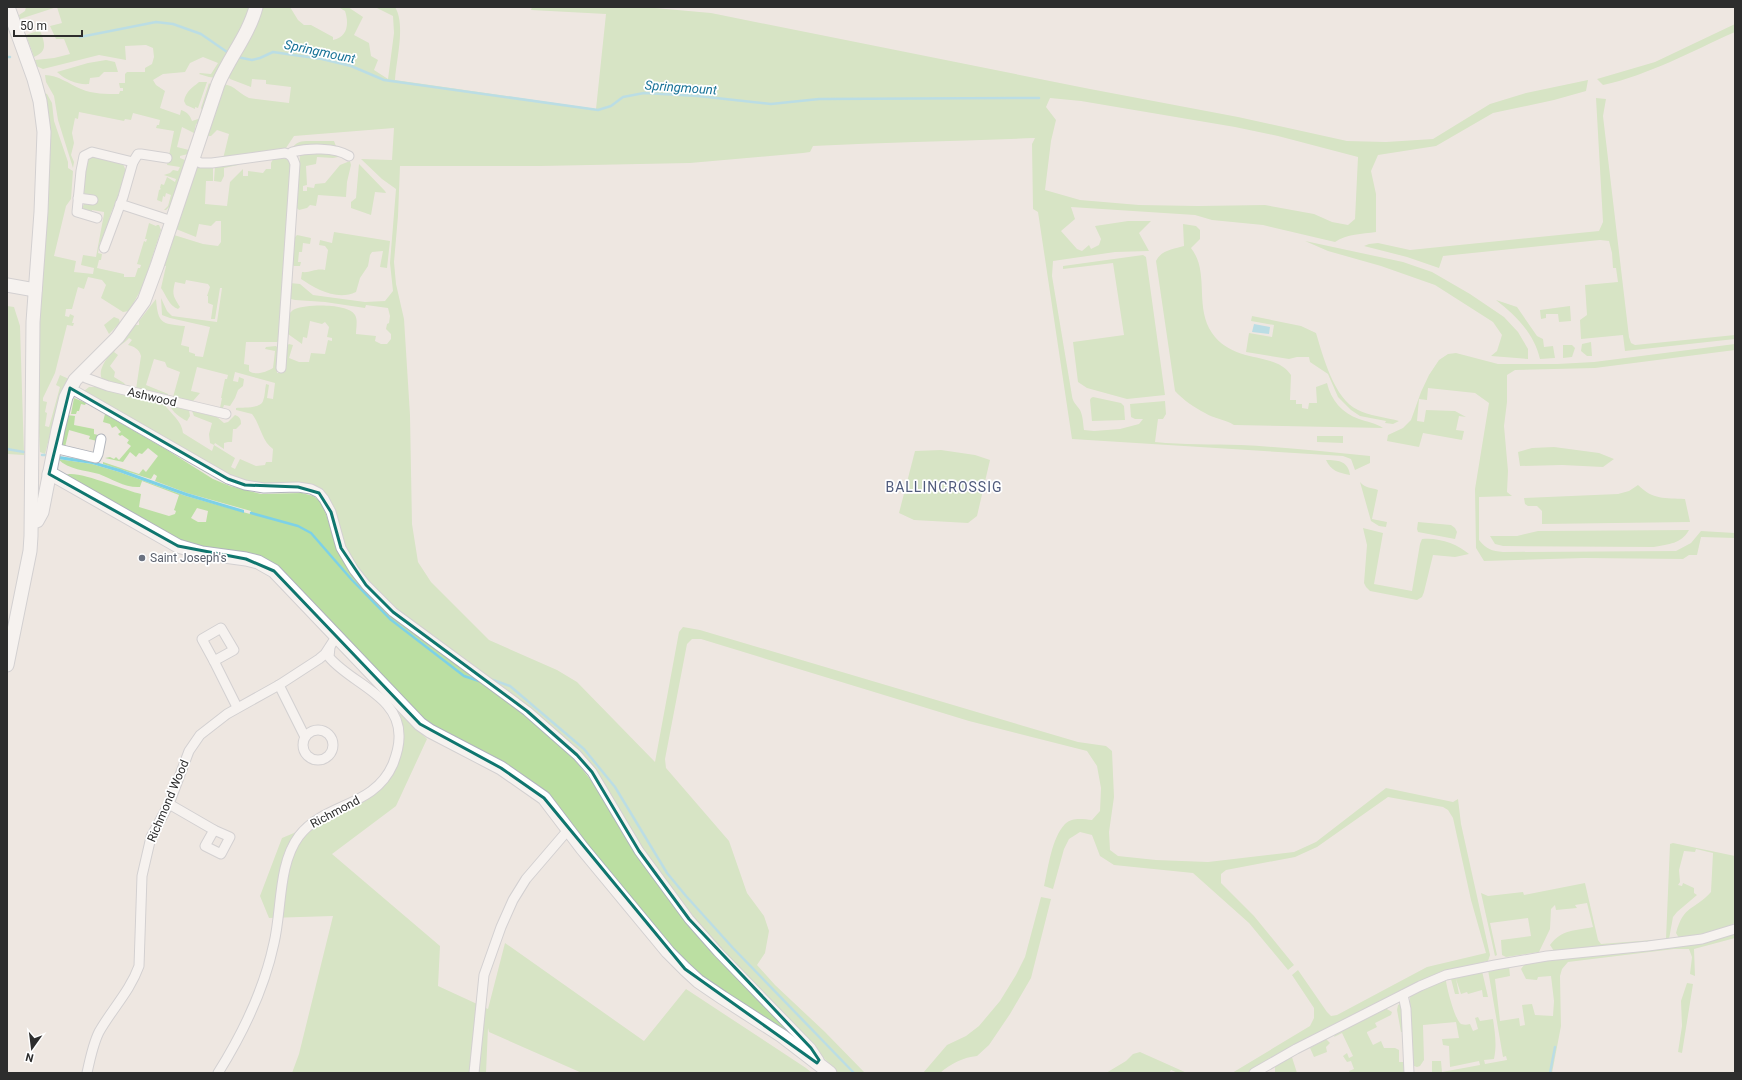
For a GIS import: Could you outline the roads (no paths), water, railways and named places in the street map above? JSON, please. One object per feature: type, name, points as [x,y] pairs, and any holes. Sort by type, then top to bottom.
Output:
[{"type":"main road","points":[[7,665],[30,551],[32,522],[31,381],[44,132],[34,79],[8,7]]},
{"type":"main road","points":[[32,522],[37,521],[40,518],[62,411],[70,388],[81,373],[118,337],[137,313],[150,287],[220,80],[251,21],[256,7]]},
{"type":"main road","points":[[7,285],[21,289]]},
{"type":"main road","points":[[7,290],[35,290]]},
{"type":"main road","points":[[49,474],[178,546],[202,553],[246,559],[266,566],[286,582],[333,642],[420,724],[430,732],[501,768],[544,798],[568,830],[668,952],[698,981],[782,1036],[830,1073]]},
{"type":"street","points":[[291,155],[292,152],[318,150],[337,151],[350,156]]},
{"type":"street","points":[[97,218],[78,212],[82,160],[87,153],[92,152],[133,162]]},
{"type":"street","points":[[193,160],[201,163],[212,163],[285,153],[291,155],[295,164],[281,368]]},
{"type":"street","points":[[104,248],[133,162],[138,154],[166,158]]},
{"type":"street","points":[[78,198],[93,200]]},
{"type":"street","points":[[120,204],[172,221]]},
{"type":"street","name":"Ashwood","points":[[81,373],[86,378],[108,386],[226,414]]},
{"type":"street","points":[[70,388],[228,479],[264,488],[298,487],[311,489],[319,493],[331,512],[341,548],[354,570],[366,585],[394,612],[521,706],[577,755],[592,772],[639,851],[689,919],[718,952],[811,1048],[818,1060],[817,1063]]},
{"type":"street","points":[[54,448],[96,458],[101,439]]},
{"type":"street","name":"Richmond Wood","points":[[87,1073],[90,1057],[99,1032],[135,979],[139,966],[142,876],[150,837],[169,804],[189,750],[200,735],[238,707],[279,685],[320,659],[333,642]]},
{"type":"street","name":"Richmond","points":[[218,1073],[255,1005],[264,981],[274,944],[279,918],[285,868],[290,850],[309,824],[367,795],[381,784],[389,772],[396,756],[399,738],[397,722],[390,709],[379,696],[337,666],[329,657],[333,642]]},
{"type":"street","points":[[214,661],[238,707]]},
{"type":"street","points":[[279,685],[305,738]]},
{"type":"street","points":[[169,804],[214,830]]},
{"type":"street","points":[[474,1073],[484,975],[498,933],[513,900],[526,879],[568,830]]},
{"type":"street","points":[[1254,1073],[1296,1049],[1402,995],[1446,975],[1484,967],[1570,953],[1695,940],[1715,936],[1735,929]]},
{"type":"street","points":[[1402,995],[1406,1009],[1409,1073]]},
{"type":"water","points":[[1254,324],[1270,327],[1269,334],[1252,332]]},
{"type":"water","points":[[59,456],[92,461],[120,469],[187,493],[244,510],[244,513],[186,496],[92,464],[58,459]]},
{"type":"waterway","name":"Springmount","points":[[80,37],[156,22],[173,24],[201,34],[227,52]]},
{"type":"waterway","name":"Springmount","points":[[237,57],[252,60],[273,52],[322,59],[351,66],[384,80],[598,110],[611,106],[623,97],[644,93],[698,96],[771,104],[819,99],[1039,98]]},
{"type":"waterway","points":[[7,449],[24,452]]},
{"type":"waterway","points":[[251,513],[298,526],[311,533],[352,580],[390,619],[464,676],[479,681]]},
{"type":"waterway","points":[[493,680],[510,686],[584,749],[615,787],[667,873],[686,896],[733,948],[854,1073]]},
{"type":"waterway","points":[[1550,1073],[1555,1047]]},
{"type":"place","name":"Saint Joseph's","points":[[142,558]]},
{"type":"district","name":"BALLINCROSSIG","points":[[944,487]]}]
